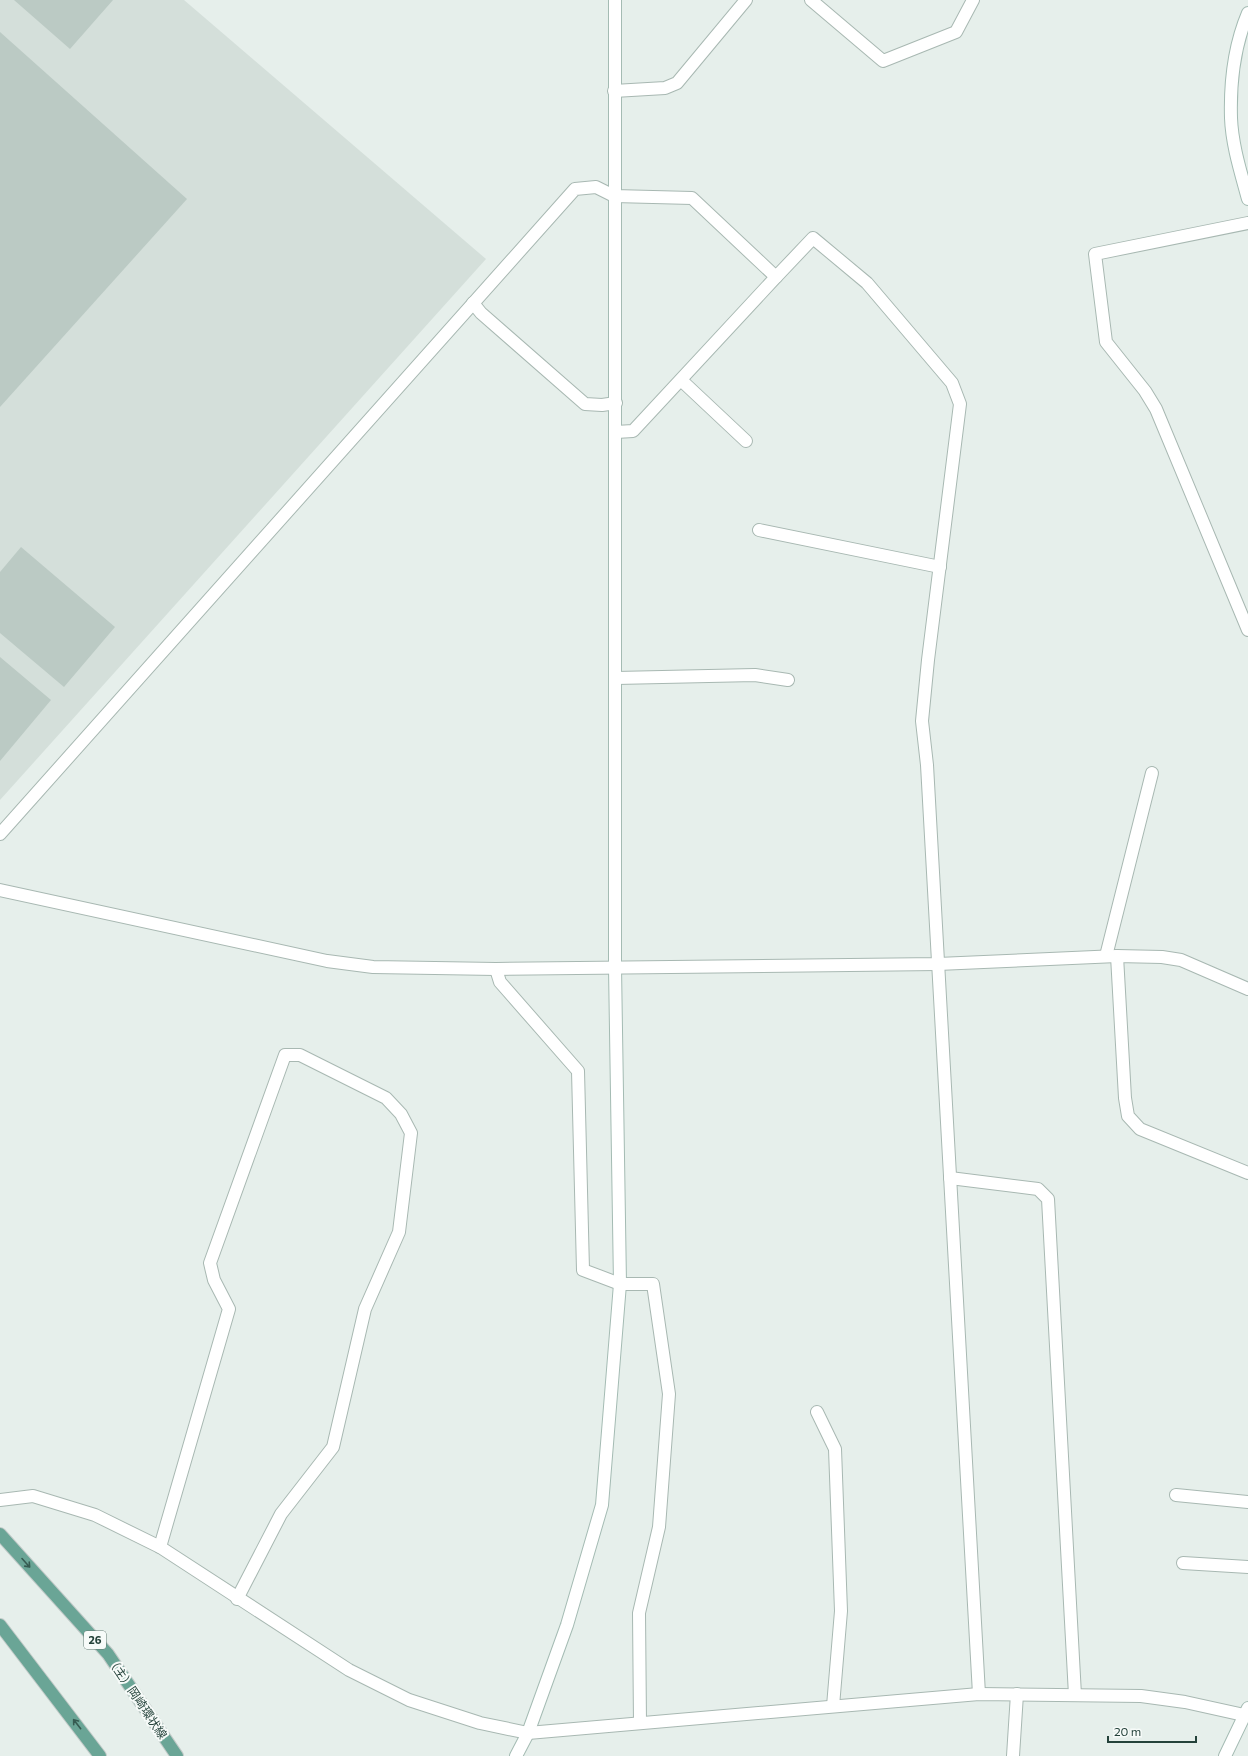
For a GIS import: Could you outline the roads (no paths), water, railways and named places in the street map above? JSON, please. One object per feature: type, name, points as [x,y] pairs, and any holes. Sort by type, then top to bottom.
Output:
[{"type":"main road","name":"（主）岡崎環状線","points":[[0,1534],[108,1654],[177,1756]]},
{"type":"main road","points":[[0,1625],[100,1756]]},
{"type":"street","points":[[516,1756],[528,1733],[567,1625],[602,1505],[620,1284],[615,967],[615,0]]},
{"type":"street","points":[[614,91],[665,88],[677,83],[746,0]]},
{"type":"street","points":[[811,0],[883,61],[956,32],[973,0]]},
{"type":"street","points":[[1248,13],[1243,24],[1233,66],[1231,119],[1237,155],[1248,199]]},
{"type":"street","points":[[0,834],[575,188],[596,186],[614,196],[692,198],[776,277]]},
{"type":"street","points":[[1248,223],[1095,254],[1106,342],[1145,391],[1156,409],[1248,630]]},
{"type":"street","points":[[616,432],[633,431],[813,238],[867,283],[952,383],[960,404],[928,660],[922,721],[927,765],[979,1694]]},
{"type":"street","points":[[473,303],[481,313],[585,404],[602,405],[616,403]]},
{"type":"street","points":[[681,380],[746,441]]},
{"type":"street","points":[[759,530],[940,566]]},
{"type":"street","points":[[616,678],[755,675],[788,680]]},
{"type":"street","points":[[1152,773],[1111,956],[1128,1116],[1140,1129],[1248,1173]]},
{"type":"street","points":[[0,890],[327,961],[373,967],[496,969],[938,964],[1111,956],[1162,957],[1180,960],[1248,989]]},
{"type":"street","points":[[496,969],[500,982],[578,1071],[583,1270],[620,1284],[653,1284],[670,1394],[659,1527],[639,1613],[640,1724]]},
{"type":"street","points":[[160,1547],[229,1309],[214,1280],[210,1263],[285,1055],[300,1055],[386,1098],[401,1114],[411,1133],[399,1232],[365,1309],[333,1447],[281,1514],[238,1599]]},
{"type":"street","points":[[950,1178],[1038,1189],[1048,1199],[1074,1695]]},
{"type":"street","points":[[817,1412],[835,1449],[841,1611],[833,1706]]},
{"type":"street","points":[[1176,1495],[1248,1502]]},
{"type":"street","points":[[0,1500],[33,1496],[95,1515],[160,1547],[238,1599],[350,1670],[409,1700],[480,1724],[528,1733],[979,1694],[1141,1696],[1247,1713],[1225,1756]]},
{"type":"street","points":[[1183,1562],[1248,1566]]},
{"type":"street","points":[[1013,1756],[1017,1694]]}]
